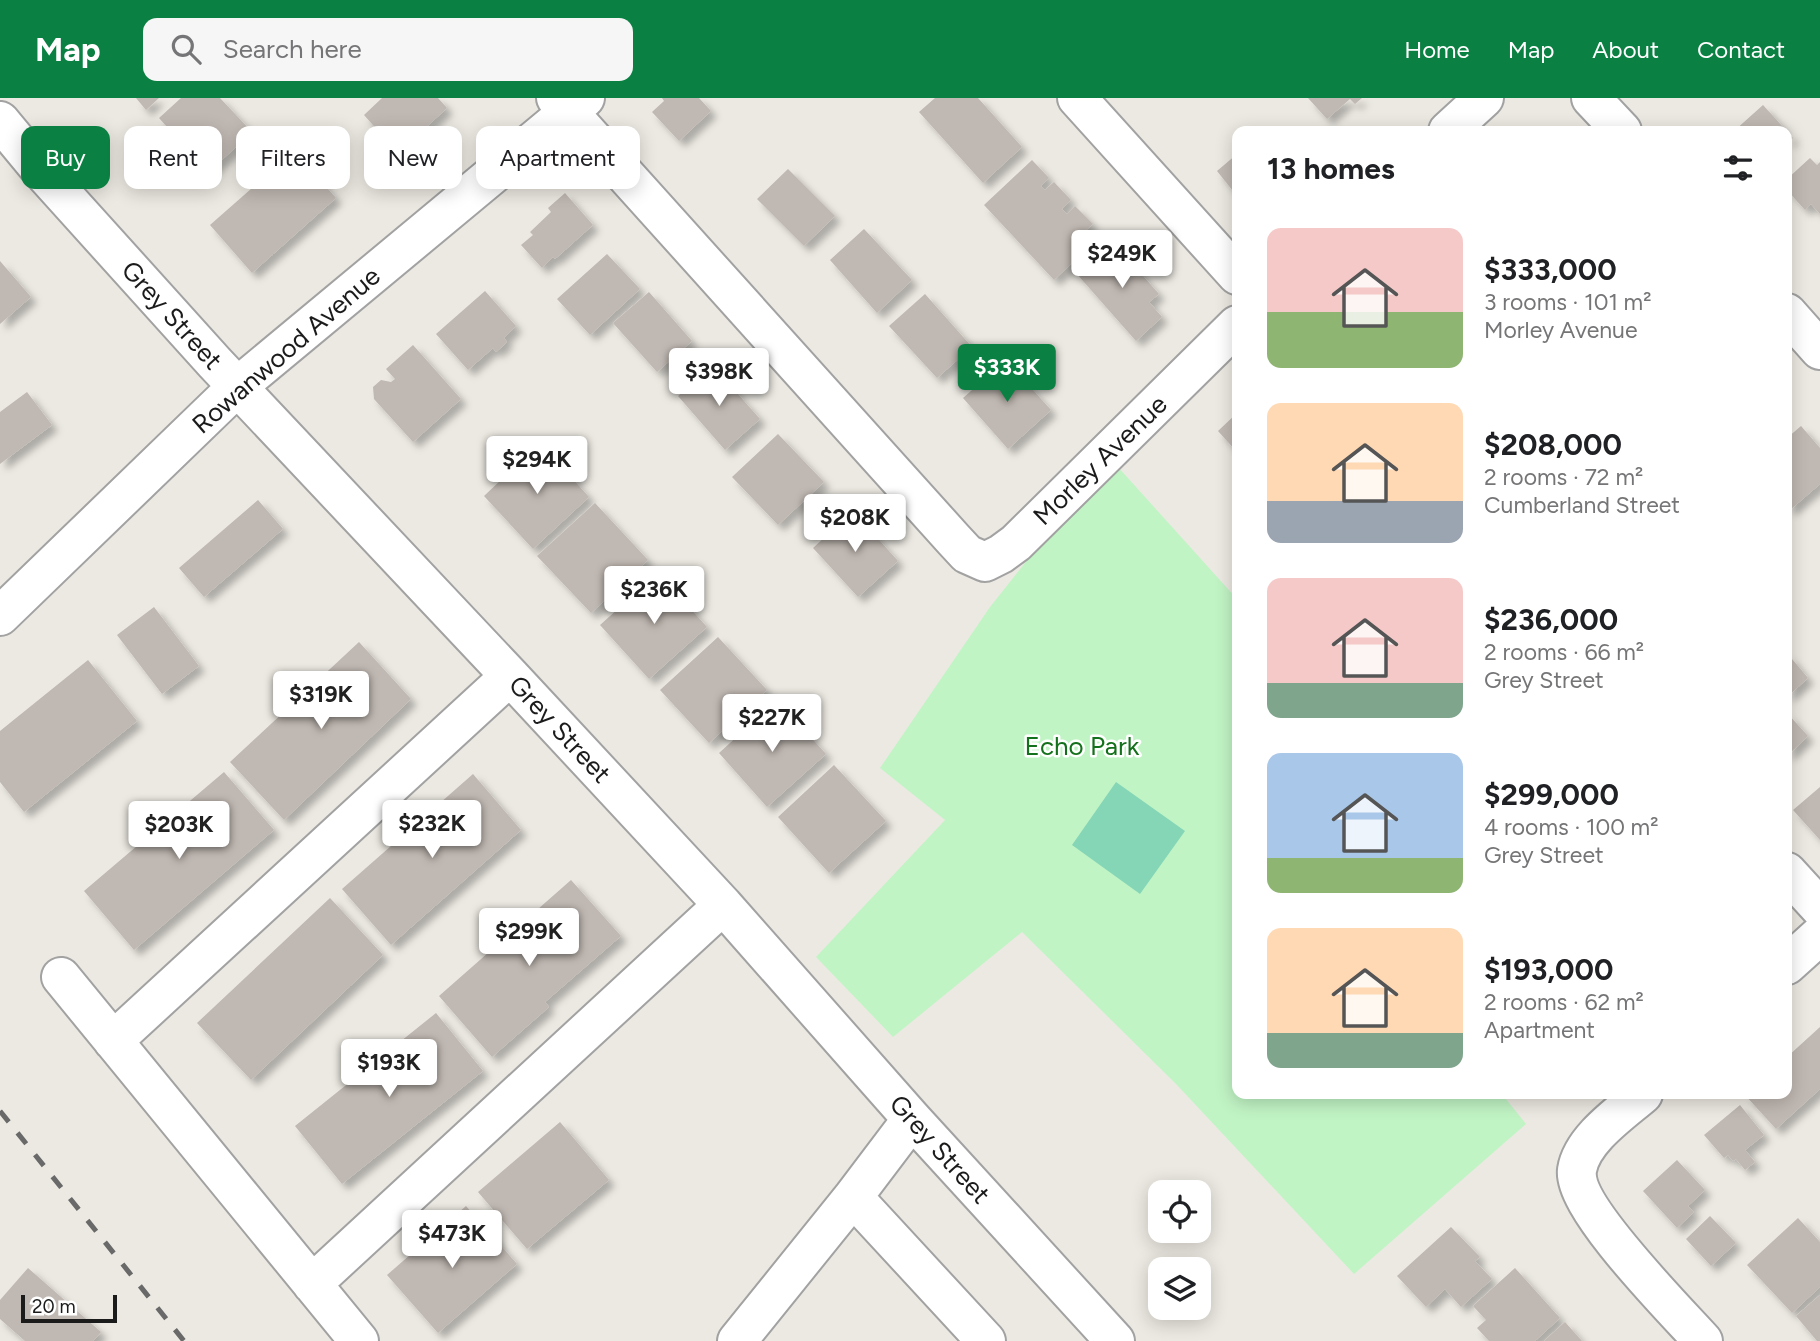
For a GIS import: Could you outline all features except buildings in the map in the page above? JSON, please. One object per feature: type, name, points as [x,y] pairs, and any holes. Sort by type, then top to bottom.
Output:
[{"type":"street","points":[[1077,98],[1232,269]]},
{"type":"street","points":[[1453,126],[1484,98]]},
{"type":"street","points":[[1591,98],[1617,126]]},
{"type":"street","name":"Rowanwood Avenue","points":[[0,616],[237,387],[571,103]]},
{"type":"street","name":"Morley Avenue","points":[[571,103],[954,540],[967,554],[985,562],[1016,543],[1232,331]]},
{"type":"street","name":"Grey Street","points":[[0,121],[39,168],[237,387],[723,905],[912,1119],[1115,1341]]},
{"type":"street","points":[[1792,319],[1820,350]]},
{"type":"street","points":[[113,1041],[510,676]]},
{"type":"street","points":[[1792,877],[1820,908]]},
{"type":"street","points":[[312,1284],[723,905]]},
{"type":"street","points":[[1792,960],[1820,935]]},
{"type":"street","points":[[61,977],[359,1341]]},
{"type":"street","points":[[1637,1099],[1591,1141],[1583,1154],[1577,1171],[1582,1193],[1609,1236],[1703,1341]]},
{"type":"street","points":[[737,1341],[912,1119]]},
{"type":"street","points":[[853,1197],[986,1341]]},
{"type":"green space","name":"Echo Park","points":[[1109,457],[1232,593],[1232,1099],[1506,1099],[1526,1124],[1354,1274],[1176,1084],[1022,932],[893,1037],[816,957],[945,820],[880,768],[990,607]]},
{"type":"green space","points":[[1116,782],[1185,831],[1140,894],[1072,845]]},
{"type":"railway","points":[[0,1111],[184,1341]]}]
